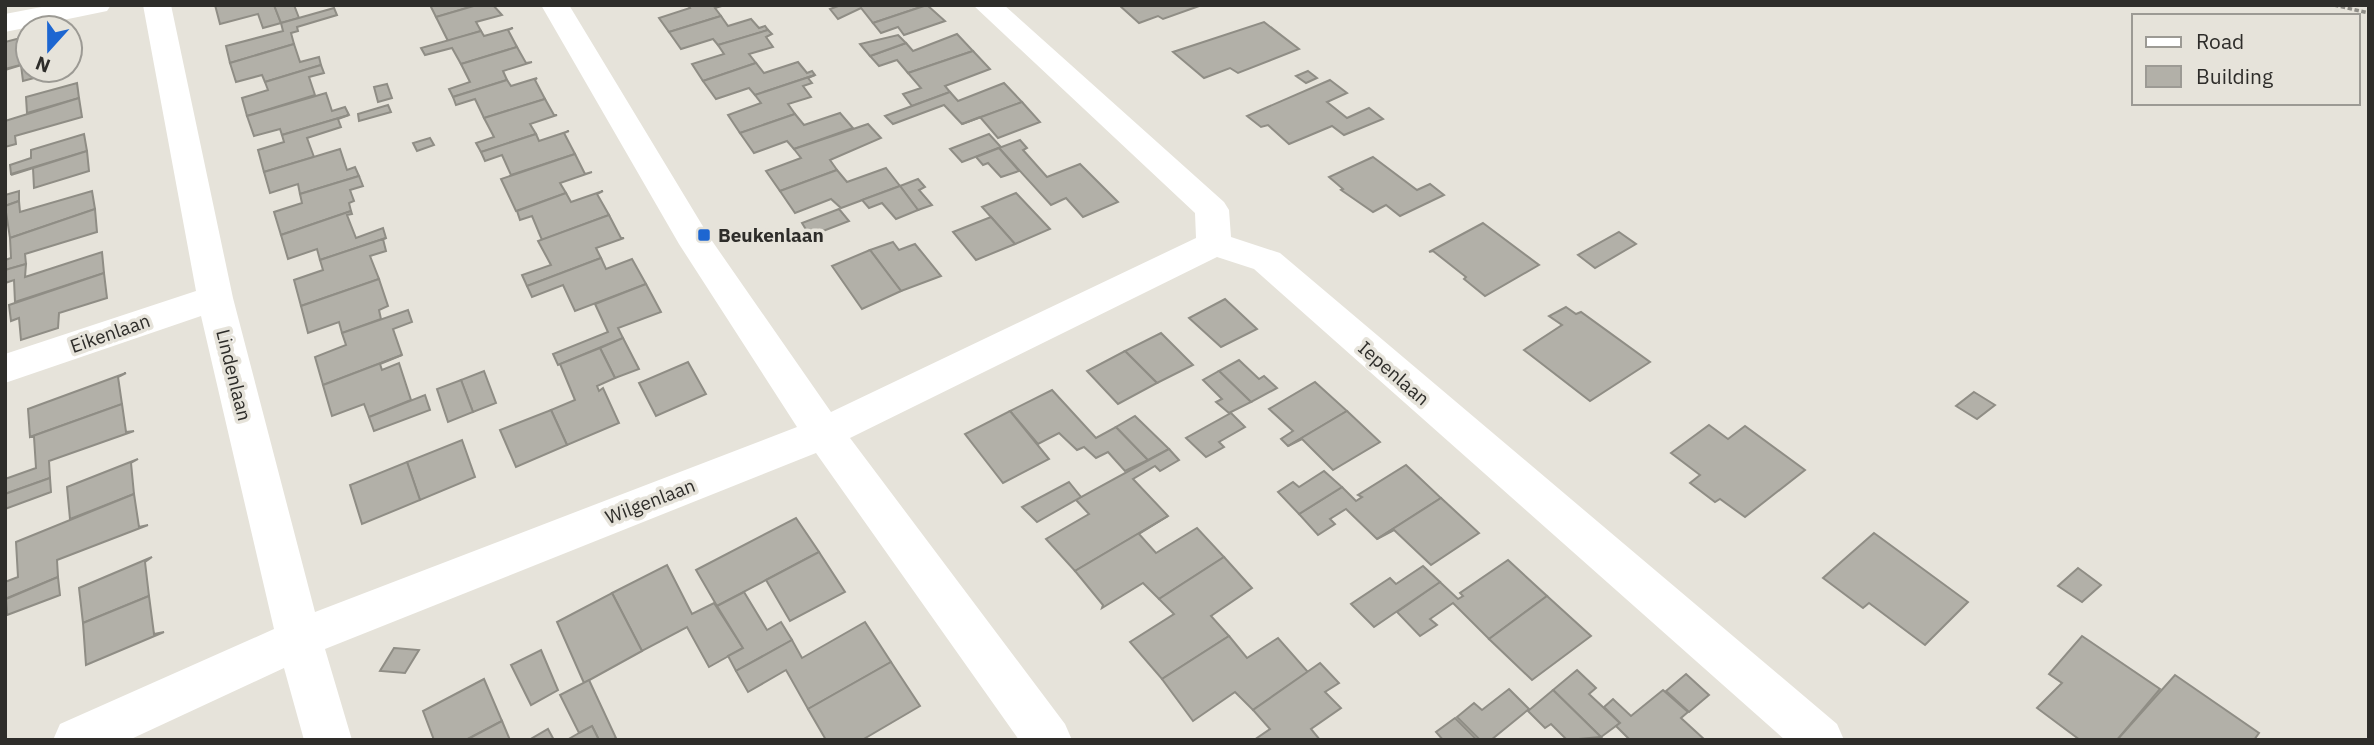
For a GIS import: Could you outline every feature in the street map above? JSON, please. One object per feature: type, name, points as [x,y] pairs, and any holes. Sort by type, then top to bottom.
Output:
[{"type":"street","points":[[5,23],[97,5]]},
{"type":"street","name":"Lindenlaan","points":[[157,5],[215,298],[299,639],[328,740]]},
{"type":"street","points":[[555,5],[696,244],[783,377],[1048,740]]},
{"type":"street","points":[[987,5],[1212,210],[1214,244]]},
{"type":"street","name":"Wilgenlaan","points":[[77,740],[299,639],[825,432],[1214,244]]},
{"type":"street","name":"Iepenlaan","points":[[1214,244],[1267,261],[1820,740]]},
{"type":"street","name":"Eikenlaan","points":[[5,369],[215,298]]},
{"type":"path","points":[[2334,5],[2369,13]]},
{"type":"building","points":[[215,5],[274,5],[281,23],[263,28],[258,14],[220,24]]},
{"type":"building","points":[[274,5],[294,5],[299,18],[281,23]]},
{"type":"building","points":[[430,5],[477,5],[436,17]]},
{"type":"building","points":[[477,5],[493,5],[502,15],[476,22],[481,31],[448,41],[436,17]]},
{"type":"building","points":[[688,5],[725,5],[715,8],[721,16],[669,32],[659,18],[690,8]]},
{"type":"building","points":[[841,5],[927,5],[873,23],[861,8],[838,19],[830,9]]},
{"type":"building","points":[[927,5],[945,21],[904,35],[898,27],[881,33],[873,23]]},
{"type":"building","points":[[1119,5],[1202,5],[1163,19],[1158,16],[1139,23]]},
{"type":"building","points":[[334,8],[337,15],[297,27],[298,31],[291,33],[294,44],[230,63],[226,46],[283,31],[281,23]]},
{"type":"building","points":[[721,16],[728,26],[751,19],[759,28],[765,26],[768,30],[718,45],[713,39],[681,49],[669,32]]},
{"type":"building","points":[[1264,22],[1299,49],[1238,73],[1230,68],[1204,78],[1173,52]]},
{"type":"building","points":[[513,28],[508,30],[517,47],[461,64],[452,48],[425,55],[421,48],[481,31],[484,36]]},
{"type":"building","points":[[768,30],[772,34],[766,37],[773,47],[749,54],[756,63],[703,81],[692,64],[724,54],[718,45]]},
{"type":"building","points":[[957,34],[973,51],[908,73],[897,60],[879,66],[870,56],[906,43],[913,51]]},
{"type":"building","points":[[898,35],[906,43],[870,56],[860,44]]},
{"type":"building","points":[[14,40],[14,67],[5,69],[5,42]]},
{"type":"building","points":[[294,44],[300,62],[319,57],[321,65],[265,82],[262,75],[236,82],[230,63]]},
{"type":"building","points":[[517,47],[526,63],[532,62],[503,71],[507,80],[453,97],[449,89],[470,82],[461,64]]},
{"type":"building","points":[[973,51],[990,69],[945,86],[950,92],[912,106],[903,94],[921,88],[908,73]]},
{"type":"building","points":[[798,62],[807,73],[812,71],[815,75],[755,95],[749,88],[716,99],[703,81],[756,63],[764,73]]},
{"type":"building","points":[[321,65],[324,73],[309,77],[315,95],[247,116],[242,98],[268,90],[265,82]]},
{"type":"building","points":[[1308,71],[1317,78],[1306,83],[1296,76]]},
{"type":"building","points":[[815,75],[808,78],[812,83],[803,86],[811,97],[788,104],[795,114],[740,133],[728,115],[761,103],[755,95]]},
{"type":"building","points":[[537,78],[535,80],[545,99],[484,118],[475,99],[456,105],[453,97],[507,80],[511,86]]},
{"type":"building","points":[[1330,80],[1347,93],[1327,102],[1347,118],[1369,108],[1383,119],[1344,135],[1332,126],[1289,144],[1268,125],[1261,127],[1247,116]]},
{"type":"building","points":[[1004,83],[1022,102],[962,124],[944,105],[893,124],[885,116],[950,92],[958,101]]},
{"type":"building","points":[[77,84],[79,98],[27,113],[26,97]]},
{"type":"building","points":[[387,84],[392,98],[378,102],[374,87]]},
{"type":"building","points":[[326,93],[332,111],[345,107],[349,115],[282,135],[280,129],[254,136],[247,116]]},
{"type":"building","points":[[79,98],[82,117],[15,136],[16,144],[5,147],[5,121]]},
{"type":"building","points":[[545,99],[554,115],[557,115],[530,124],[536,134],[481,152],[476,143],[494,137],[484,118]]},
{"type":"building","points":[[1022,102],[1040,122],[998,138],[980,117]]},
{"type":"building","points":[[388,105],[391,112],[359,121],[358,114]]},
{"type":"building","points":[[840,113],[853,128],[794,149],[787,141],[754,153],[740,133],[795,114],[804,125]]},
{"type":"building","points":[[349,115],[338,119],[341,127],[307,138],[314,157],[264,172],[258,150],[284,142],[282,135]]},
{"type":"building","points":[[868,124],[881,138],[830,160],[837,170],[780,191],[766,171],[801,158],[794,149]]},
{"type":"building","points":[[569,131],[564,133],[575,154],[511,175],[502,155],[485,161],[481,152],[536,134],[539,141]]},
{"type":"building","points":[[84,134],[87,151],[11,174],[10,165],[31,158],[31,150]]},
{"type":"building","points":[[989,134],[1001,147],[962,162],[950,149]]},
{"type":"building","points":[[430,138],[434,145],[417,151],[413,143]]},
{"type":"building","points":[[1020,140],[1027,148],[1023,150],[1047,177],[1080,164],[1118,202],[1083,217],[1066,198],[1051,205],[999,148]]},
{"type":"building","points":[[999,148],[1019,171],[1001,177],[988,163],[983,165],[976,157]]},
{"type":"building","points":[[340,149],[347,170],[355,167],[359,176],[300,194],[298,184],[270,193],[264,172]]},
{"type":"building","points":[[87,151],[89,171],[34,188],[33,168]]},
{"type":"building","points":[[575,154],[585,174],[592,172],[560,183],[566,193],[516,211],[501,179]]},
{"type":"building","points":[[1373,157],[1417,190],[1430,184],[1444,195],[1400,216],[1386,205],[1373,212],[1341,190],[1343,189],[1329,177]]},
{"type":"building","points":[[886,168],[900,186],[841,208],[831,199],[795,213],[780,191],[837,170],[847,182]]},
{"type":"building","points":[[359,176],[363,186],[350,190],[354,201],[349,203],[351,211],[281,235],[274,212],[302,203],[300,194]]},
{"type":"building","points":[[918,179],[925,187],[919,190],[932,205],[918,210],[900,186]]},
{"type":"building","points":[[900,186],[918,210],[896,219],[882,203],[869,208],[862,200]]},
{"type":"building","points":[[19,191],[19,201],[5,206],[5,195]]},
{"type":"building","points":[[92,191],[95,209],[10,238],[5,206],[19,201],[20,212]]},
{"type":"building","points":[[603,191],[597,194],[609,215],[542,240],[532,216],[520,220],[517,211],[566,193],[571,202]]},
{"type":"building","points":[[1016,193],[1050,229],[1015,244],[982,207]]},
{"type":"building","points":[[95,209],[97,232],[25,254],[26,264],[5,270],[5,260],[11,258],[10,238]]},
{"type":"building","points":[[839,209],[849,221],[810,236],[802,223]]},
{"type":"building","points":[[351,211],[352,214],[347,215],[356,238],[383,228],[386,238],[320,260],[317,249],[288,259],[281,235]]},
{"type":"building","points":[[609,215],[621,238],[624,238],[596,248],[601,258],[527,286],[522,275],[551,265],[538,241]]},
{"type":"building","points":[[991,217],[1015,244],[976,260],[953,232]]},
{"type":"building","points":[[1483,223],[1539,265],[1485,296],[1433,251],[1429,252]]},
{"type":"building","points":[[1619,232],[1636,244],[1595,268],[1578,255]]},
{"type":"building","points":[[383,239],[386,251],[370,256],[379,279],[301,306],[294,280],[323,270],[320,260]]},
{"type":"building","points":[[893,242],[899,250],[915,244],[941,276],[901,291],[870,250]]},
{"type":"building","points":[[870,250],[901,291],[862,309],[832,266]]},
{"type":"building","points":[[102,252],[104,273],[15,302],[14,280],[5,283],[5,270],[26,264],[25,277]]},
{"type":"building","points":[[601,258],[606,269],[632,259],[646,284],[575,311],[563,285],[532,297],[527,286]]},
{"type":"building","points":[[104,273],[107,298],[59,313],[58,328],[21,340],[19,318],[11,321],[9,305]]},
{"type":"building","points":[[379,279],[388,306],[379,310],[381,319],[342,333],[339,322],[308,333],[301,306]]},
{"type":"building","points":[[646,284],[661,312],[618,328],[623,338],[558,365],[553,354],[608,332],[595,304]]},
{"type":"building","points":[[1225,299],[1257,329],[1221,347],[1189,318]]},
{"type":"building","points":[[1566,307],[1576,314],[1581,312],[1650,362],[1590,401],[1524,350],[1562,325],[1549,316]]},
{"type":"building","points":[[408,310],[412,322],[393,329],[402,355],[323,385],[315,357],[346,345],[342,333]]},
{"type":"building","points":[[1161,333],[1193,365],[1157,383],[1125,351]]},
{"type":"building","points":[[623,338],[639,369],[615,378],[600,348]]},
{"type":"building","points":[[600,348],[615,378],[597,386],[599,391],[603,388],[619,423],[567,445],[551,410],[575,400],[560,364]]},
{"type":"building","points":[[1125,351],[1157,383],[1118,404],[1087,371]]},
{"type":"building","points":[[402,355],[380,364],[382,370],[399,363],[411,400],[369,417],[364,404],[332,416],[323,385]]},
{"type":"building","points":[[1239,360],[1259,379],[1264,376],[1277,388],[1251,402],[1219,371]]},
{"type":"building","points":[[688,362],[706,394],[656,416],[639,383]]},
{"type":"building","points":[[484,371],[496,403],[473,412],[461,380]]},
{"type":"building","points":[[1219,371],[1251,402],[1229,413],[1216,402],[1222,399],[1203,380]]},
{"type":"building","points":[[126,373],[118,377],[122,404],[30,437],[28,409]]},
{"type":"building","points":[[461,380],[473,412],[448,422],[437,389]]},
{"type":"building","points":[[1315,382],[1347,411],[1288,446],[1281,439],[1293,431],[1269,409]]},
{"type":"building","points":[[1052,390],[1096,438],[1116,427],[1148,460],[1125,471],[1108,452],[1096,458],[1084,447],[1077,450],[1059,433],[1038,444],[1010,411]]},
{"type":"building","points":[[1974,392],[1995,405],[1977,419],[1956,406]]},
{"type":"building","points":[[425,395],[430,410],[374,431],[369,417]]},
{"type":"building","points":[[122,404],[126,432],[134,431],[49,461],[50,478],[5,494],[5,479],[36,468],[34,437],[30,437]]},
{"type":"building","points":[[551,410],[567,445],[516,467],[500,430]]},
{"type":"building","points":[[1010,411],[1049,459],[1003,483],[965,434]]},
{"type":"building","points":[[1347,411],[1380,442],[1333,470],[1302,439],[1288,446]]},
{"type":"building","points":[[1231,413],[1245,427],[1219,442],[1224,447],[1206,457],[1186,438]]},
{"type":"building","points":[[1135,416],[1169,449],[1148,460],[1116,427]]},
{"type":"building","points":[[1709,425],[1728,439],[1745,426],[1805,470],[1745,517],[1720,499],[1715,502],[1690,483],[1700,475],[1671,453]]},
{"type":"building","points":[[462,440],[475,477],[420,500],[407,462]]},
{"type":"building","points":[[1169,449],[1179,460],[1160,471],[1155,466],[1133,479],[1168,516],[1075,571],[1046,539],[1089,514],[1076,500]]},
{"type":"building","points":[[138,459],[131,463],[134,494],[70,519],[67,487]]},
{"type":"building","points":[[407,462],[420,500],[362,524],[350,485]]},
{"type":"building","points":[[1406,465],[1441,498],[1377,539],[1346,509],[1330,519],[1335,524],[1318,535],[1299,514],[1342,487],[1356,501],[1362,497],[1358,495]]},
{"type":"building","points":[[1324,471],[1342,487],[1299,514],[1278,492],[1293,482],[1299,487]]},
{"type":"building","points":[[50,478],[51,492],[5,509],[5,494]]},
{"type":"building","points":[[1069,482],[1081,497],[1037,522],[1022,507]]},
{"type":"building","points":[[134,494],[139,527],[148,525],[57,560],[58,577],[5,599],[5,582],[18,577],[16,542]]},
{"type":"building","points":[[1441,498],[1479,533],[1431,565],[1394,530],[1377,539]]},
{"type":"building","points":[[1168,516],[1139,534],[1156,553],[1197,528],[1224,557],[1159,599],[1143,583],[1102,608],[1103,605],[1075,571]]},
{"type":"building","points":[[796,518],[819,552],[717,606],[696,570]]},
{"type":"building","points":[[1874,533],[1968,602],[1925,645],[1869,603],[1863,608],[1823,578]]},
{"type":"building","points":[[819,552],[845,592],[790,621],[766,580]]},
{"type":"building","points":[[152,557],[145,562],[149,596],[83,623],[79,588]]},
{"type":"building","points":[[1224,557],[1252,588],[1211,616],[1229,636],[1162,679],[1130,642],[1174,614],[1159,599]]},
{"type":"building","points":[[1508,560],[1547,596],[1489,639],[1453,603],[1430,619],[1437,625],[1420,636],[1397,612],[1440,582],[1458,599],[1463,596],[1460,593]]},
{"type":"building","points":[[667,565],[692,614],[714,603],[743,648],[709,667],[687,627],[642,651],[612,593]]},
{"type":"building","points":[[1423,566],[1440,582],[1374,627],[1351,604],[1390,578],[1396,584]]},
{"type":"building","points":[[2078,568],[2101,585],[2082,602],[2058,586]]},
{"type":"building","points":[[58,577],[60,595],[7,615],[6,599]]},
{"type":"building","points":[[744,592],[767,630],[781,622],[792,640],[736,671],[728,656],[743,648],[717,606]]},
{"type":"building","points":[[612,593],[642,651],[584,683],[557,622]]},
{"type":"building","points":[[149,596],[154,634],[164,632],[86,665],[83,623]]},
{"type":"building","points":[[1547,596],[1591,636],[1532,680],[1489,639]]},
{"type":"building","points":[[865,622],[891,662],[808,709],[786,670],[748,692],[736,671],[792,640],[802,658]]},
{"type":"building","points":[[1229,636],[1247,658],[1278,638],[1308,672],[1253,710],[1235,692],[1193,721],[1162,679]]},
{"type":"building","points":[[2082,636],[2160,689],[2117,740],[2080,740],[2037,708],[2062,683],[2049,674]]},
{"type":"building","points":[[394,648],[419,650],[405,673],[380,671]]},
{"type":"building","points":[[541,650],[558,690],[531,705],[511,665]]},
{"type":"building","points":[[891,662],[920,706],[862,740],[826,740],[808,709]]},
{"type":"building","points":[[1320,663],[1339,683],[1325,692],[1341,708],[1311,729],[1320,740],[1254,740],[1270,729],[1253,710]]},
{"type":"building","points":[[1577,670],[1596,688],[1589,694],[1620,723],[1601,737],[1553,690]]},
{"type":"building","points":[[1686,674],[1709,695],[1689,712],[1666,691]]},
{"type":"building","points":[[2175,675],[2259,733],[2254,740],[2117,740]]},
{"type":"building","points":[[484,679],[502,721],[466,740],[434,740],[423,711]]},
{"type":"building","points":[[589,680],[616,738],[612,740],[599,740],[592,726],[579,733],[560,695]]},
{"type":"building","points":[[1509,689],[1529,709],[1491,740],[1480,740],[1457,717],[1474,703],[1482,710]]},
{"type":"building","points":[[1553,690],[1601,737],[1567,740],[1551,724],[1545,728],[1528,711]]},
{"type":"building","points":[[1663,690],[1688,712],[1681,718],[1705,740],[1630,740],[1616,726],[1620,723],[1604,707],[1613,699],[1631,716]]},
{"type":"building","points":[[1455,718],[1477,740],[1443,740],[1436,732]]},
{"type":"building","points":[[502,721],[510,740],[466,740]]},
{"type":"building","points":[[592,726],[599,740],[567,740],[579,733]]},
{"type":"building","points":[[548,729],[554,740],[529,740]]},
{"type":"place","name":"Beukenlaan","points":[[704,235]]}]
